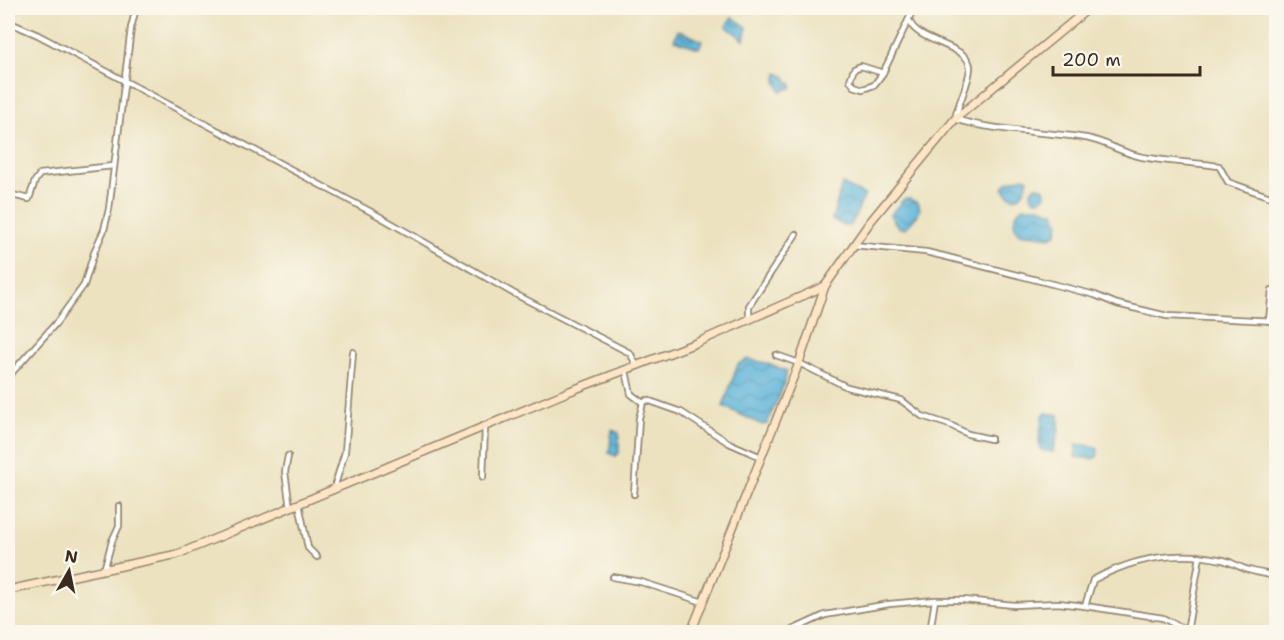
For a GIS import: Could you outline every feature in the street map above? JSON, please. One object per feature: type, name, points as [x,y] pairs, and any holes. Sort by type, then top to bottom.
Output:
[{"type":"main road","points":[[690,633],[799,363],[825,286],[853,245],[955,119],[1089,8]]},
{"type":"main road","points":[[8,590],[178,554],[570,391],[696,343],[825,286]]},
{"type":"street","points":[[8,376],[57,322],[84,285],[104,230],[131,28],[136,8]]},
{"type":"street","points":[[883,73],[861,66],[854,69],[850,80],[854,86],[863,89],[874,85],[883,73],[914,8]]},
{"type":"street","points":[[909,20],[911,26],[929,39],[943,44],[968,60],[969,76],[955,119],[981,125],[1088,139],[1148,158],[1219,166],[1227,182],[1276,198]]},
{"type":"street","points":[[8,22],[38,35],[377,215],[513,293],[630,353],[637,366]]},
{"type":"street","points":[[8,194],[29,199],[40,174],[113,166]]},
{"type":"street","points":[[749,318],[749,306],[796,234]]},
{"type":"street","points":[[853,245],[935,254],[1167,316],[1276,321]]},
{"type":"street","points":[[1269,321],[1272,290]]},
{"type":"street","points":[[333,490],[345,452],[353,352]]},
{"type":"street","points":[[776,355],[799,363],[847,387],[902,400],[922,417],[935,419],[968,434],[991,439]]},
{"type":"street","points":[[626,371],[631,394],[643,403]]},
{"type":"street","points":[[634,494],[639,418],[643,403],[647,400],[681,412],[729,443],[761,457]]},
{"type":"street","points":[[483,477],[485,428]]},
{"type":"street","points":[[288,456],[285,472],[290,508]]},
{"type":"street","points":[[299,504],[308,548],[317,557]]},
{"type":"street","points":[[104,570],[119,526],[119,506]]},
{"type":"street","points":[[1085,606],[1094,580],[1111,570],[1161,555],[1200,556],[1276,576]]},
{"type":"street","points":[[788,633],[825,615],[889,604],[935,600],[1014,605],[1058,603],[1085,606],[1163,618],[1187,632],[1200,556]]},
{"type":"street","points":[[613,577],[641,582],[703,602]]},
{"type":"street","points":[[930,633],[935,600]]},
{"type":"water","points":[[732,17],[747,27],[744,40],[726,26]]},
{"type":"water","points":[[678,30],[702,41],[699,48],[674,40]]},
{"type":"water","points":[[778,73],[792,85],[791,88],[781,91],[776,82]]},
{"type":"water","points":[[1024,177],[1028,179],[1027,185],[1019,197],[1012,197],[1003,188],[1007,182]]},
{"type":"water","points":[[842,184],[865,195],[851,225],[847,226],[832,220]]},
{"type":"water","points":[[1038,186],[1043,188],[1045,193],[1043,198],[1038,200],[1033,198],[1031,193],[1033,188]]},
{"type":"water","points":[[904,199],[918,203],[920,208],[917,216],[905,229],[898,227],[890,215]]},
{"type":"water","points":[[1024,207],[1039,207],[1054,212],[1059,222],[1057,233],[1051,237],[1019,233],[1014,219]]},
{"type":"water","points":[[748,359],[787,371],[784,385],[767,424],[762,425],[723,406],[738,364]]},
{"type":"water","points":[[1046,413],[1059,415],[1059,430],[1053,452],[1041,450],[1039,441],[1043,415]]},
{"type":"water","points":[[612,430],[619,433],[619,453],[616,456],[609,453]]},
{"type":"water","points":[[1077,444],[1096,447],[1097,457],[1092,459],[1075,457]]}]
